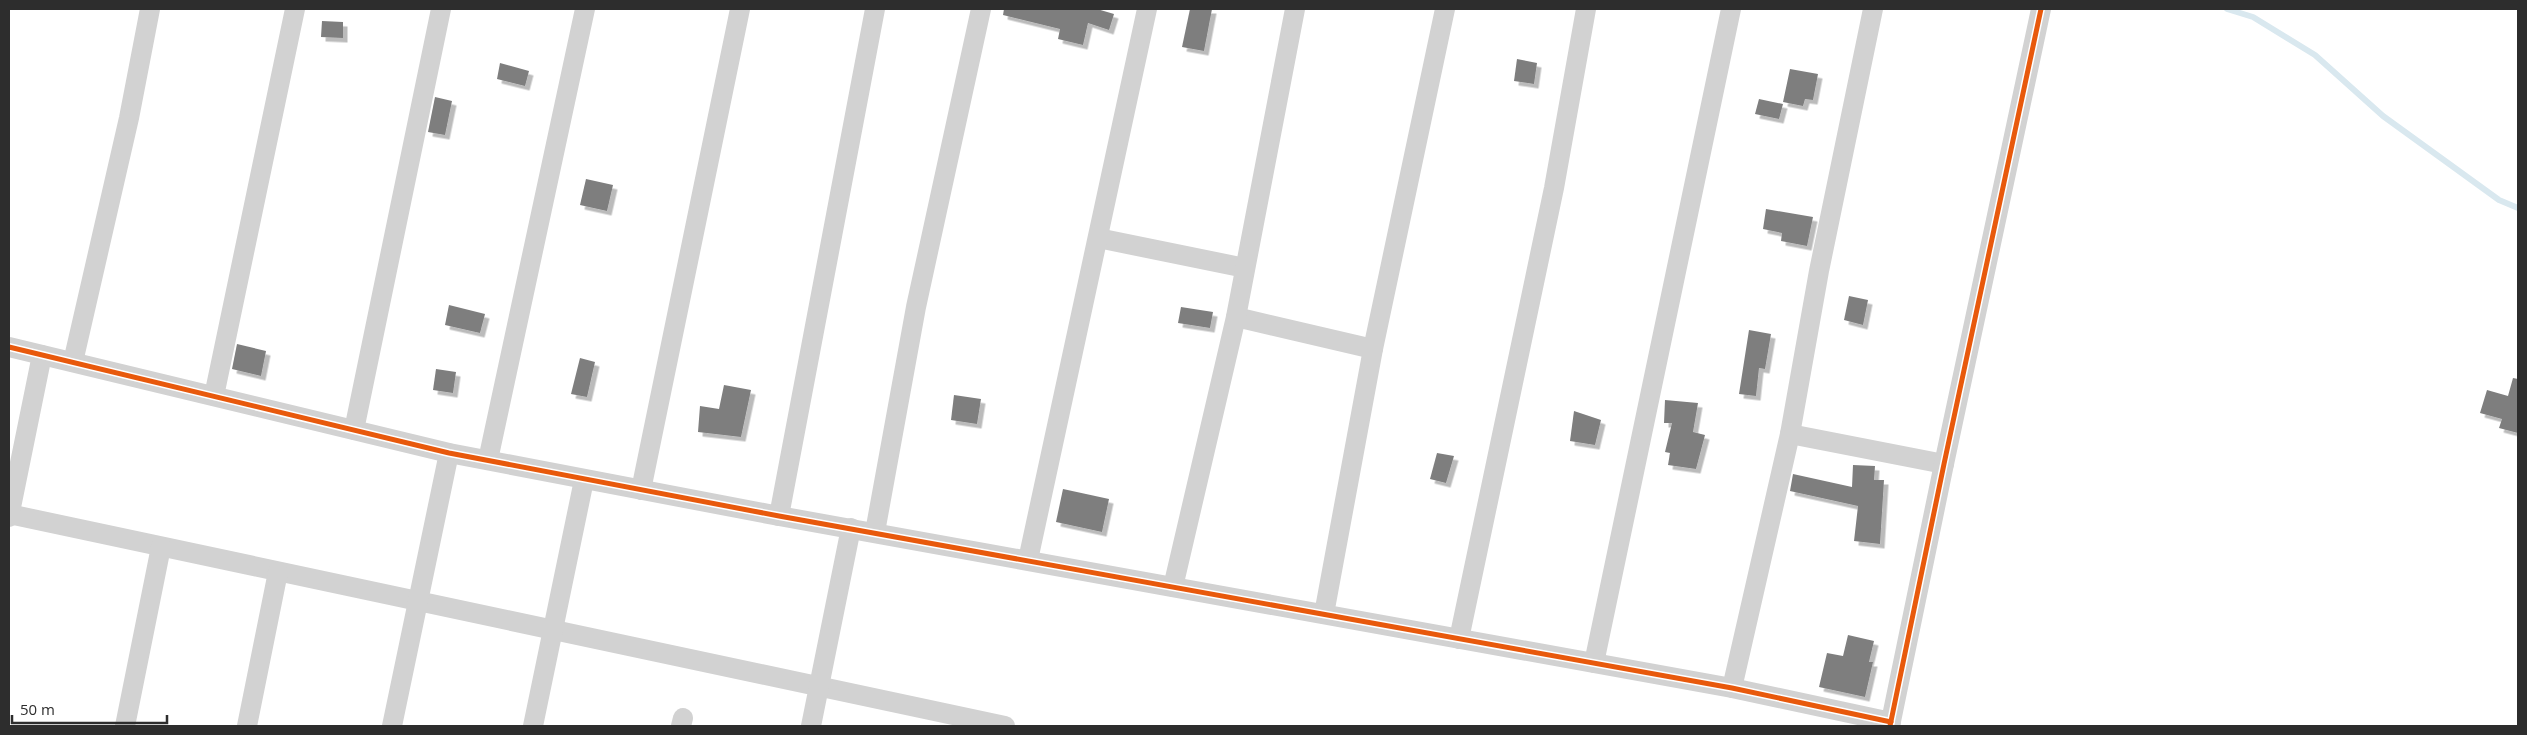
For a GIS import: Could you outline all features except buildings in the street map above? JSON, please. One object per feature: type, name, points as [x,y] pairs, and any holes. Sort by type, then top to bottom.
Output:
[{"type":"street","points":[[73,362],[129,118],[150,9]]},
{"type":"street","points":[[214,396],[295,9]]},
{"type":"street","points":[[354,430],[440,9]]},
{"type":"street","points":[[488,460],[585,9]]},
{"type":"street","points":[[641,490],[740,9]]},
{"type":"street","points":[[779,516],[875,9]]},
{"type":"street","points":[[875,532],[916,307],[981,9]]},
{"type":"street","points":[[1028,560],[1147,9]]},
{"type":"street","points":[[1173,587],[1236,317],[1295,9]]},
{"type":"street","points":[[1324,614],[1373,349],[1445,9]]},
{"type":"street","points":[[1459,639],[1554,188],[1586,9]]},
{"type":"street","points":[[1594,663],[1731,9]]},
{"type":"street","points":[[1732,688],[1790,434],[1819,271],[1873,9]]},
{"type":"street","points":[[9,347],[449,453],[779,516],[1732,688],[1890,724],[2041,9]]},
{"type":"street","points":[[1098,238],[1245,268]]},
{"type":"street","points":[[1236,317],[1373,349]]},
{"type":"street","points":[[42,355],[9,515],[819,687],[968,722],[1005,726]]},
{"type":"street","points":[[1790,434],[1944,464]]},
{"type":"street","points":[[392,726],[449,453]]},
{"type":"street","points":[[533,726],[584,480]]},
{"type":"street","points":[[811,726],[851,528]]},
{"type":"street","points":[[125,726],[161,547]]},
{"type":"street","points":[[246,726],[278,572]]},
{"type":"waterway","points":[[2227,9],[2253,17],[2315,55],[2383,116],[2499,200],[2518,208]]},
{"type":"cycle path","points":[[1890,726],[2041,9]]},
{"type":"cycle path","points":[[9,347],[449,453],[779,516],[1732,688],[1891,722]]}]
